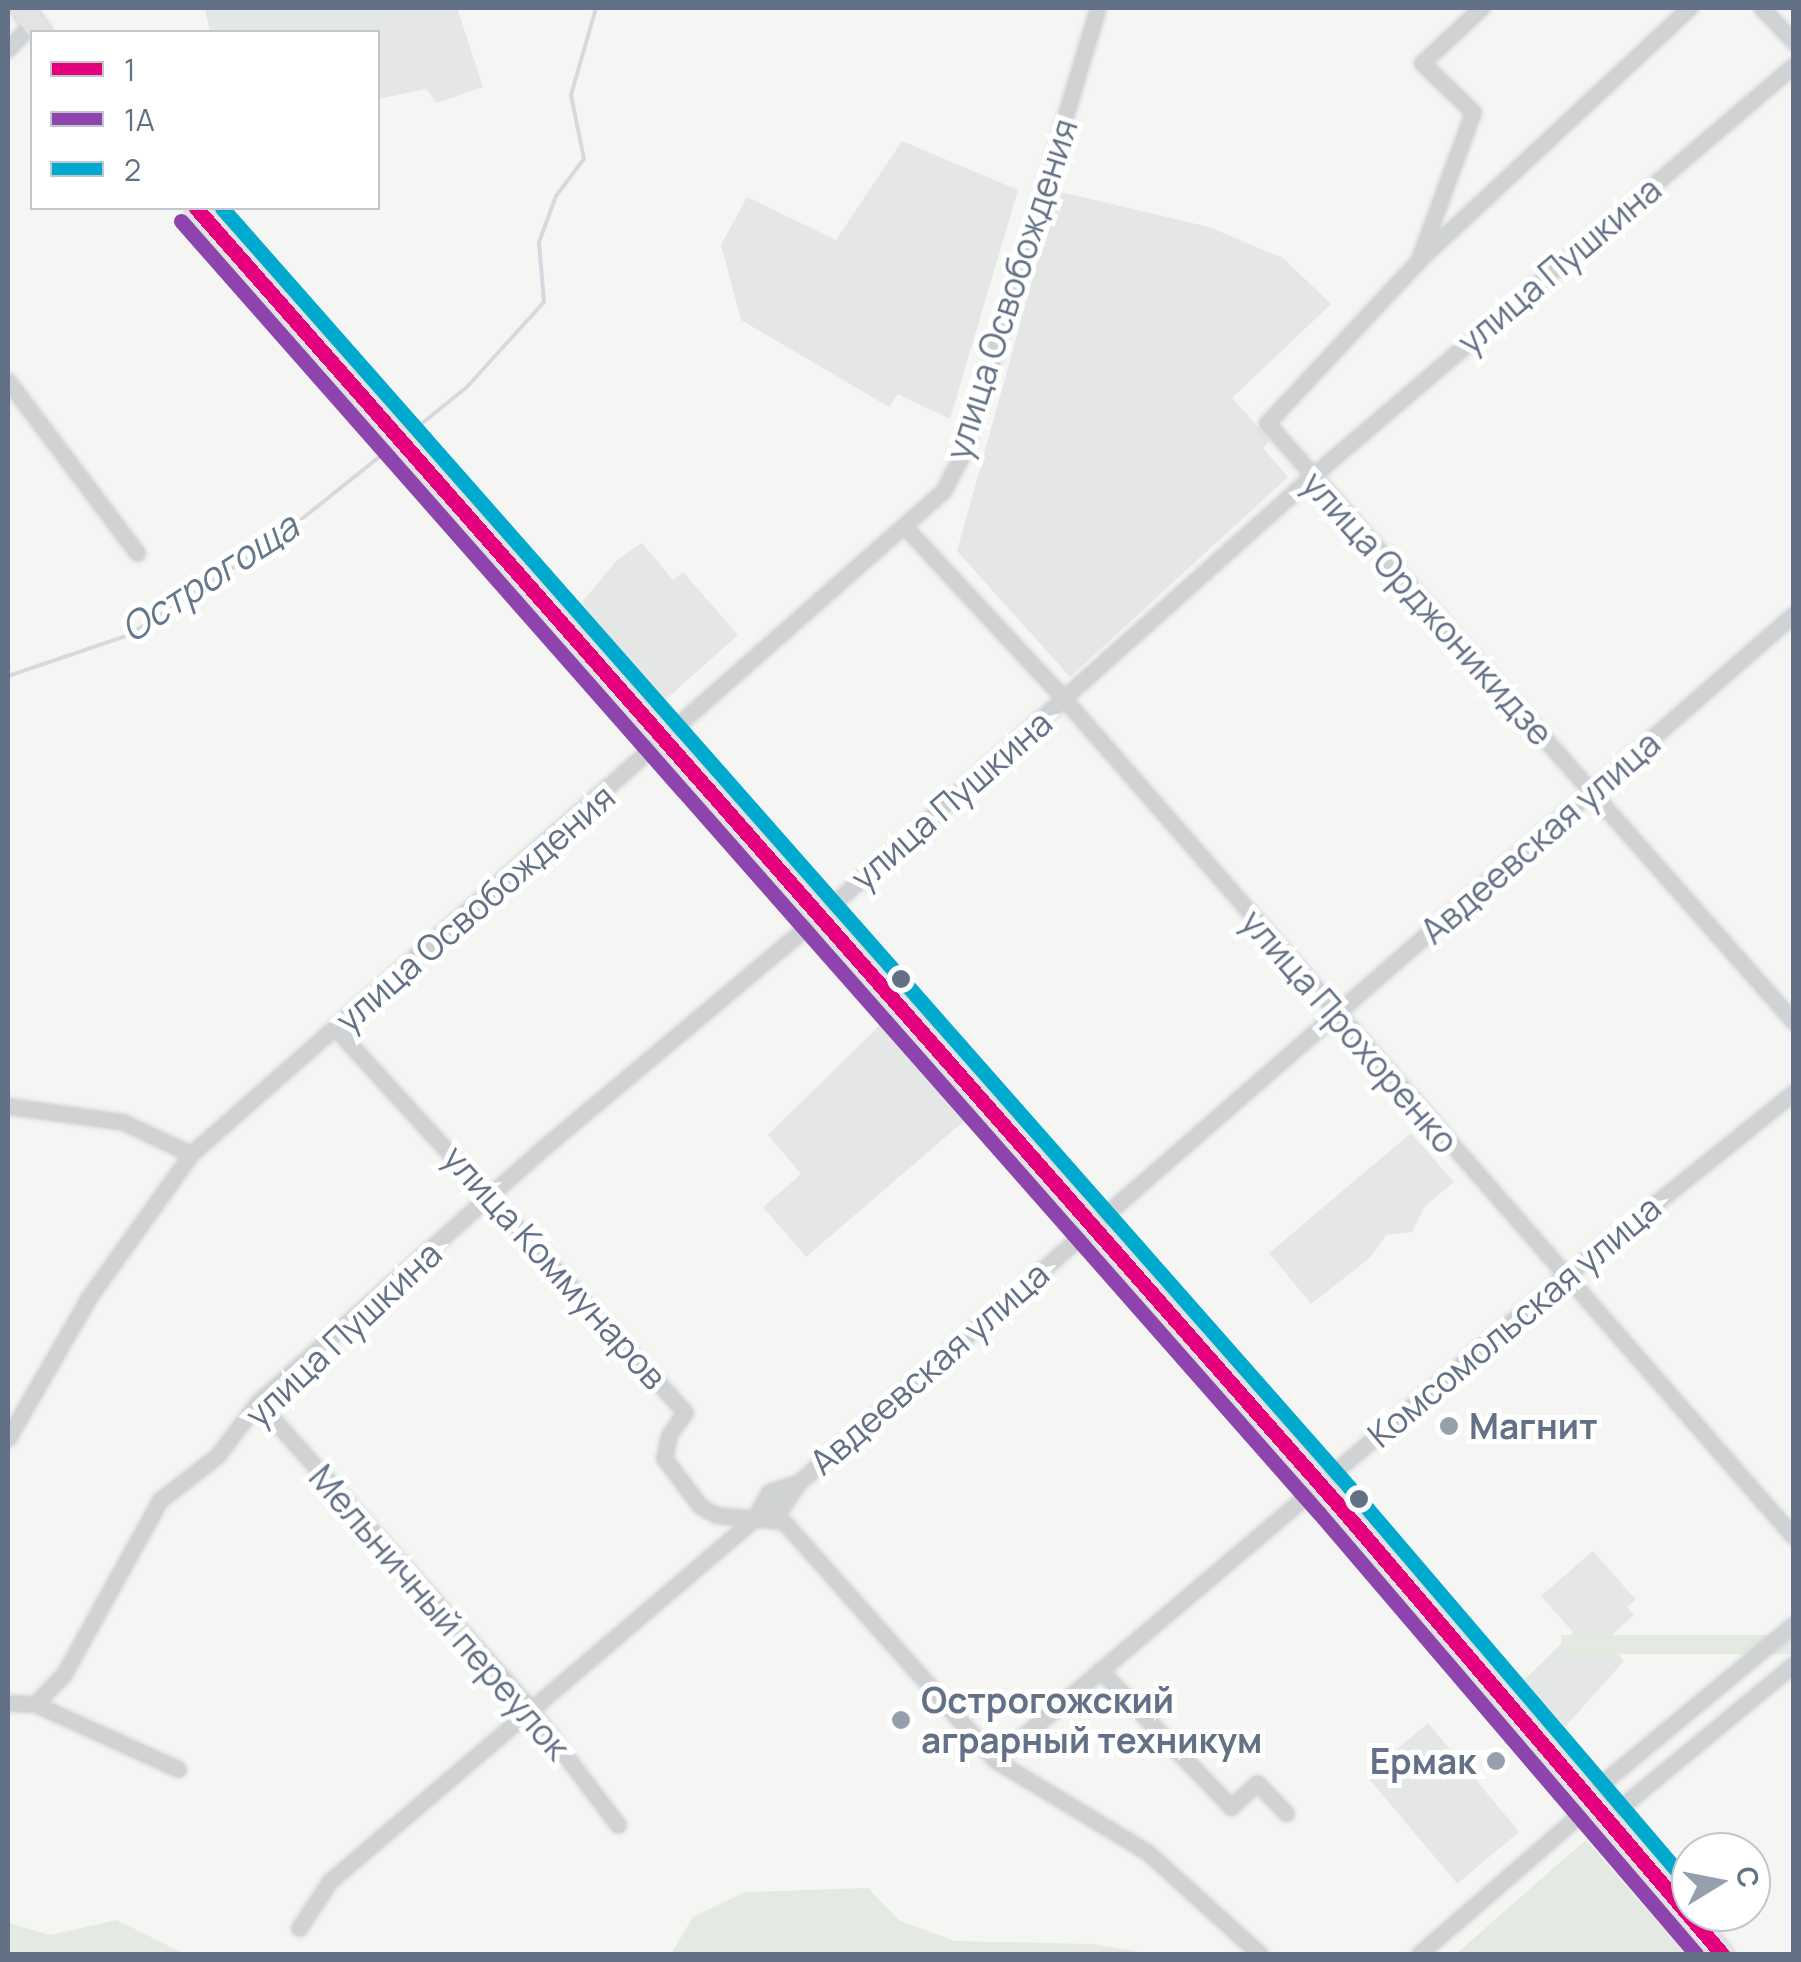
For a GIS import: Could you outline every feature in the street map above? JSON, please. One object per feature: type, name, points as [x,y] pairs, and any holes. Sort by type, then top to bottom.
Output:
[{"type":"main road","points":[[198,210],[1320,1484],[1722,1954]]},
{"type":"street","name":"улица Освобождения","points":[[8,1438],[89,1296],[191,1154],[664,742],[944,491],[966,448],[1098,8]]},
{"type":"street","points":[[1419,260],[1473,112],[1422,63],[1481,8]]},
{"type":"street","points":[[1419,260],[1689,8]]},
{"type":"street","points":[[1762,8],[1794,42]]},
{"type":"street","points":[[8,49],[31,21]]},
{"type":"street","name":"улица Пушкина","points":[[34,1704],[64,1674],[160,1500],[217,1456],[258,1402],[821,915],[1310,477],[1794,65]]},
{"type":"street","name":"улица Орджоникидзе","points":[[1419,260],[1268,415],[1270,430],[1794,1022]]},
{"type":"street","points":[[8,381],[137,553]]},
{"type":"street","name":"улица Прохоренко","points":[[905,527],[1065,700],[1336,1016],[1794,1537]]},
{"type":"street","name":"Авдеевская улица","points":[[299,1928],[330,1881],[753,1520],[782,1506],[800,1482],[1090,1226],[1794,614]]},
{"type":"street","name":"улица Коммунаров","points":[[336,1030],[685,1412],[663,1448],[687,1491],[716,1515],[782,1521],[995,1760],[1147,1852],[1260,1954]]},
{"type":"street","name":"Комсомольская улица","points":[[995,1760],[1564,1277],[1794,1092]]},
{"type":"street","points":[[8,1106],[122,1122],[191,1154]]},
{"type":"street","name":"Мельничный переулок","points":[[258,1402],[531,1710],[618,1825]]},
{"type":"street","points":[[1419,1954],[1591,1805],[1601,1784],[1794,1624]]},
{"type":"street","points":[[1591,1805],[1620,1807],[1794,1664]]},
{"type":"street","points":[[1100,1670],[1232,1807],[1257,1783],[1286,1813]]},
{"type":"street","points":[[8,1703],[34,1704],[178,1769]]},
{"type":"shaded area","points":[[205,8],[457,8],[483,87],[437,103],[426,89],[380,99],[380,30],[210,30]]},
{"type":"shaded area","points":[[902,141],[1018,190],[950,419],[898,394],[889,407],[741,320],[721,245],[747,197],[836,240]]},
{"type":"shaded area","points":[[1057,191],[1209,227],[1283,258],[1331,304],[1232,398],[1270,440],[1263,448],[1288,477],[1070,677],[957,551]]},
{"type":"shaded area","points":[[642,543],[673,580],[683,572],[738,635],[664,701],[579,606],[617,560]]},
{"type":"shaded area","points":[[887,1018],[971,1115],[806,1257],[763,1207],[801,1174],[768,1135]]},
{"type":"shaded area","points":[[1411,1133],[1454,1182],[1425,1206],[1412,1232],[1386,1235],[1371,1257],[1311,1304],[1269,1253]]},
{"type":"shaded area","points":[[1593,1551],[1636,1600],[1627,1607],[1634,1615],[1606,1640],[1624,1661],[1565,1727],[1524,1680],[1573,1632],[1541,1596]]},
{"type":"shaded area","points":[[1561,1635],[1793,1635],[1793,1654],[1561,1654]]},
{"type":"shaded area","points":[[1428,1723],[1519,1832],[1457,1884],[1366,1775]]},
{"type":"shaded area","points":[[1586,1840],[1686,1954],[1456,1954],[1550,1871]]},
{"type":"shaded area","points":[[868,1888],[900,1921],[955,1941],[1092,1944],[1152,1954],[671,1954],[693,1917],[745,1892]]},
{"type":"shaded area","points":[[117,1920],[185,1954],[8,1954],[8,1923],[50,1935]]},
{"type":"waterway","name":"Острогоща","points":[[420,425],[467,387],[544,302],[539,242],[556,196],[584,159],[571,95],[596,8]]},
{"type":"waterway","name":"Острогоща","points":[[8,676],[129,635],[273,542],[394,445]]},
{"type":"transit line","name":"1","points":[[198,210],[1334,1500],[1722,1954]]},
{"type":"transit line","name":"2","points":[[224,210],[1349,1487],[1671,1864]]},
{"type":"transit line","name":"1А","points":[[181,221],[1319,1513],[1696,1954]]},
{"type":"place","name":"Магнит","points":[[1449,1426]]},
{"type":"place","name":"Острогожский аграрный техникум","points":[[901,1720]]},
{"type":"place","name":"Ермак","points":[[1496,1761]]}]
